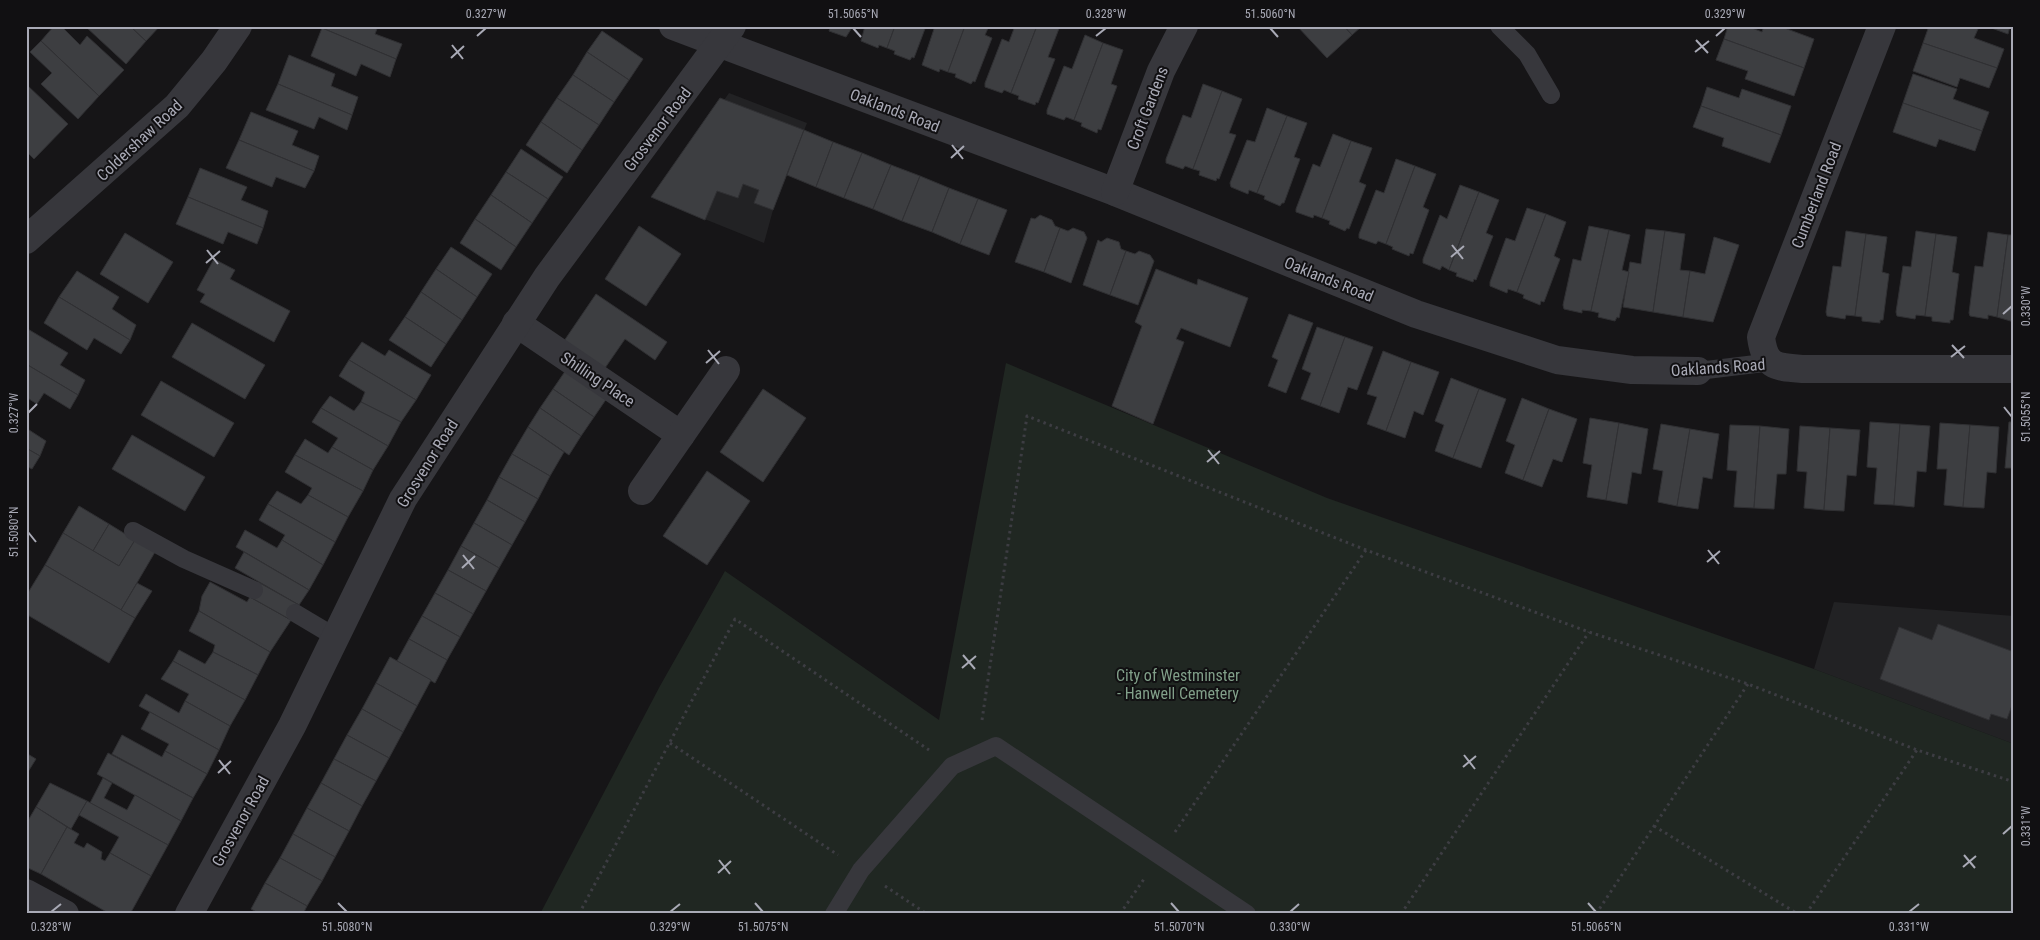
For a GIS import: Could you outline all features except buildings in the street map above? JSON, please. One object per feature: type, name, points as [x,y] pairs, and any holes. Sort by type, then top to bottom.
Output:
[{"type":"street","name":"Coldershaw Road","points":[[26,240],[177,106],[214,61],[238,26]]},
{"type":"street","name":"Oaklands Road","points":[[673,26],[726,35],[1416,314],[1557,360],[1632,370],[1698,371]]},
{"type":"street","name":"Croft Gardens","points":[[1114,192],[1161,71],[1184,26]]},
{"type":"street","name":"Cumberland Road","points":[[1772,362],[1763,354],[1762,337],[1882,26]]},
{"type":"street","name":"Grosvenor Road","points":[[189,914],[292,726],[337,638],[403,499],[547,277],[726,35]]},
{"type":"street","name":"Shilling Place","points":[[516,323],[680,435]]},
{"type":"street","name":"Oaklands Road","points":[[1772,362],[1775,366],[1781,368],[1804,369],[2014,369]]},
{"type":"street","points":[[642,491],[726,370]]},
{"type":"street","points":[[26,893],[65,914]]},
{"type":"lane","points":[[1500,26],[1527,54],[1551,95]]},
{"type":"lane","name":"Oaklands Road","points":[[1698,371],[1772,362]]},
{"type":"lane","points":[[133,531],[184,560],[254,590]]},
{"type":"lane","points":[[295,613],[337,638]]},
{"type":"lane","points":[[834,914],[861,870],[952,766],[996,746],[1247,914]]},
{"type":"path","points":[[976,755],[1027,416],[1366,550],[1589,632],[1748,684],[1917,750],[2014,782]]},
{"type":"path","points":[[1120,914],[1366,550]]},
{"type":"path","points":[[585,914],[580,913],[736,619],[952,766]]},
{"type":"path","points":[[1401,914],[1589,632]]},
{"type":"path","points":[[1596,914],[1748,684]]},
{"type":"path","points":[[670,743],[927,914]]},
{"type":"path","points":[[1806,914],[1917,750]]},
{"type":"path","points":[[1654,826],[1798,914]]},
{"type":"shaded area","points":[[729,93],[807,123],[773,210],[764,243],[655,199]]},
{"type":"shaded area","points":[[1834,602],[2014,616],[2014,744],[1814,669]]},
{"type":"green space","name":"City of Westminster - Hanwell Cemetery","points":[[1006,363],[1327,498],[1814,669],[2014,744],[2014,914],[540,914],[660,686],[725,571],[939,720]]}]
